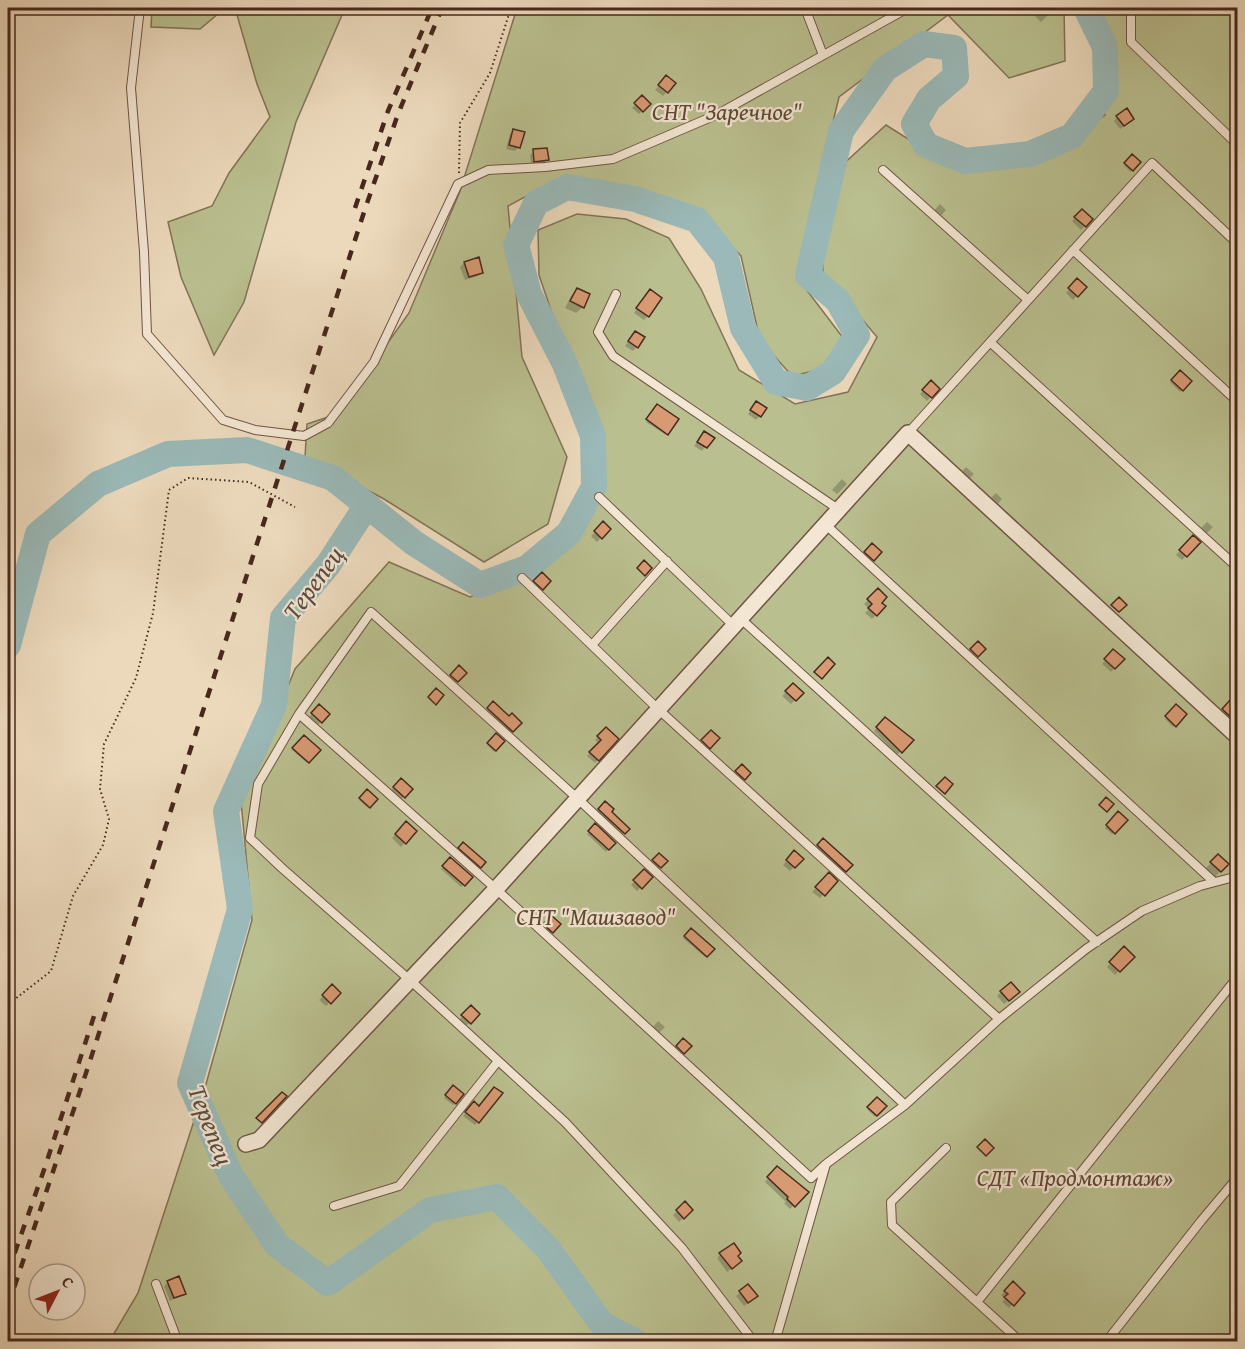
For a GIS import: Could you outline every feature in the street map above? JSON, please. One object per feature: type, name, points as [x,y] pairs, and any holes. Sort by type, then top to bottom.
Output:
[{"type":"street","points":[[246,1144],[259,1140],[411,981],[908,433],[1238,736]]},
{"type":"lane","points":[[140,8],[131,88],[144,252],[147,334],[223,420],[255,430],[304,436],[328,423],[375,362],[458,184],[488,170],[544,167],[613,159],[716,115],[908,8]]},
{"type":"lane","points":[[805,8],[823,55]]},
{"type":"lane","points":[[1137,8],[1131,13],[1131,42],[1238,145]]},
{"type":"lane","points":[[908,433],[1152,163],[1238,244]]},
{"type":"lane","points":[[883,170],[1028,300]]},
{"type":"lane","points":[[1073,250],[1238,402]]},
{"type":"lane","points":[[616,294],[598,332],[614,356],[838,509]]},
{"type":"lane","points":[[990,342],[1238,568]]},
{"type":"lane","points":[[599,497],[667,561],[1097,942]]},
{"type":"lane","points":[[825,525],[1214,882]]},
{"type":"lane","points":[[592,645],[667,561]]},
{"type":"lane","points":[[522,578],[658,709],[999,1019]]},
{"type":"lane","points":[[754,1341],[682,1248],[565,1122],[250,838],[258,784],[299,714],[371,612],[577,798],[905,1105]]},
{"type":"lane","points":[[299,714],[496,889],[810,1178],[905,1105],[999,1019],[1097,942],[1142,911],[1200,886],[1238,876]]},
{"type":"lane","points":[[977,1302],[1232,984],[1238,981]]},
{"type":"lane","points":[[334,1206],[399,1186],[498,1061]]},
{"type":"lane","points":[[946,1148],[891,1202],[892,1226],[1021,1341]]},
{"type":"lane","points":[[775,1341],[826,1164]]},
{"type":"lane","points":[[1106,1341],[1238,1177]]},
{"type":"lane","points":[[156,1284],[178,1341]]},
{"type":"path","points":[[458,184],[460,123],[490,74],[511,8]]},
{"type":"path","points":[[8,1008],[10,1003],[51,971],[73,896],[103,845],[109,819],[100,789],[104,744],[136,678],[153,613],[169,490],[188,478],[249,482],[295,507]]},
{"type":"path","points":[[8,1339],[16,1341]]},
{"type":"green space","points":[[152,8],[225,8],[200,29],[151,27]]},
{"type":"green space","points":[[235,8],[345,8],[296,122],[244,302],[214,355],[181,277],[168,222],[212,206],[229,173],[270,117],[257,84]]},
{"type":"green space","name":"СНТ \"Заречное\"","points":[[517,8],[1064,8],[1065,61],[1009,78],[948,15],[839,97],[796,276],[844,339],[826,368],[792,376],[760,340],[741,256],[703,214],[634,187],[552,182],[508,206],[522,357],[567,457],[548,524],[484,562],[384,499],[305,457],[307,424],[337,414],[409,313],[460,191]]},
{"type":"green space","name":"СНТ \"Машзавод\"","points":[[1097,8],[1237,8],[1237,1341],[109,1342],[138,1293],[206,1084],[252,920],[241,801],[295,669],[389,562],[470,597],[525,574],[574,542],[595,504],[600,433],[566,354],[539,275],[538,230],[577,214],[626,219],[669,238],[701,289],[739,370],[795,404],[848,392],[877,337],[823,273],[822,242],[838,169],[886,125],[959,171],[1043,156],[1105,115]]},
{"type":"building","points":[[666,75],[676,83],[668,93],[658,85]]},
{"type":"building","points":[[642,95],[651,104],[643,112],[634,103]]},
{"type":"building","points":[[1127,108],[1134,119],[1124,126],[1116,116]]},
{"type":"building","points":[[513,129],[525,132],[520,148],[509,145]]},
{"type":"building","points":[[547,148],[549,160],[534,162],[533,149]]},
{"type":"building","points":[[1132,154],[1141,162],[1133,171],[1124,163]]},
{"type":"building","points":[[1082,209],[1093,219],[1086,227],[1074,217]]},
{"type":"building","points":[[479,257],[483,273],[469,277],[464,262]]},
{"type":"building","points":[[1077,278],[1087,287],[1078,297],[1068,288]]},
{"type":"building","points":[[577,288],[590,294],[584,308],[570,301]]},
{"type":"building","points":[[650,289],[662,298],[649,317],[636,308]]},
{"type":"building","points":[[635,331],[645,337],[638,348],[628,341]]},
{"type":"building","points":[[1180,370],[1192,381],[1183,391],[1171,380]]},
{"type":"building","points":[[931,380],[940,389],[932,398],[922,390]]},
{"type":"building","points":[[756,401],[767,408],[761,417],[750,410]]},
{"type":"building","points":[[657,404],[679,419],[668,435],[646,419]]},
{"type":"building","points":[[704,431],[715,438],[707,448],[697,442]]},
{"type":"building","points":[[603,521],[611,529],[602,539],[594,531]]},
{"type":"building","points":[[1193,535],[1201,542],[1187,557],[1179,550]]},
{"type":"building","points":[[872,543],[882,552],[874,561],[864,552]]},
{"type":"building","points":[[644,560],[652,568],[645,576],[637,568]]},
{"type":"building","points":[[542,572],[551,581],[543,590],[533,581]]},
{"type":"building","points":[[878,588],[887,597],[882,603],[886,606],[877,616],[868,608],[872,604],[867,599]]},
{"type":"building","points":[[1119,597],[1127,605],[1119,612],[1111,605]]},
{"type":"building","points":[[978,641],[986,649],[978,657],[970,649]]},
{"type":"building","points":[[1113,649],[1125,659],[1115,669],[1104,659]]},
{"type":"building","points":[[828,657],[835,664],[822,679],[814,672]]},
{"type":"building","points":[[459,665],[467,673],[458,682],[450,675]]},
{"type":"building","points":[[793,683],[804,693],[796,701],[785,691]]},
{"type":"building","points":[[436,688],[444,695],[436,705],[428,697]]},
{"type":"building","points":[[1231,699],[1238,705],[1238,712],[1232,718],[1222,709]]},
{"type":"building","points":[[493,701],[509,716],[512,713],[522,723],[513,732],[487,708]]},
{"type":"building","points":[[319,704],[330,714],[322,723],[311,713]]},
{"type":"building","points":[[1176,704],[1187,714],[1176,727],[1165,716]]},
{"type":"building","points":[[885,717],[914,740],[902,753],[876,727]]},
{"type":"building","points":[[606,727],[619,739],[599,761],[589,752],[601,740],[597,736]]},
{"type":"building","points":[[711,730],[720,738],[710,749],[701,740]]},
{"type":"building","points":[[496,733],[505,741],[496,751],[487,743]]},
{"type":"building","points":[[304,735],[321,750],[309,763],[292,748]]},
{"type":"building","points":[[742,764],[751,773],[745,780],[735,771]]},
{"type":"building","points":[[945,777],[953,784],[945,794],[936,786]]},
{"type":"building","points":[[401,778],[413,789],[405,798],[393,787]]},
{"type":"building","points":[[367,789],[378,799],[370,808],[359,798]]},
{"type":"building","points":[[1106,797],[1114,804],[1107,812],[1099,805]]},
{"type":"building","points":[[605,801],[614,809],[612,812],[630,829],[625,834],[598,809]]},
{"type":"building","points":[[1118,811],[1128,820],[1115,834],[1106,825]]},
{"type":"building","points":[[406,821],[417,831],[406,844],[395,834]]},
{"type":"building","points":[[595,823],[616,843],[609,850],[588,831]]},
{"type":"building","points":[[823,838],[853,865],[846,872],[817,845]]},
{"type":"building","points":[[463,842],[486,862],[481,868],[458,848]]},
{"type":"building","points":[[794,850],[804,859],[795,868],[786,860]]},
{"type":"building","points":[[659,853],[668,861],[661,868],[652,860]]},
{"type":"building","points":[[1218,854],[1229,864],[1221,872],[1210,862]]},
{"type":"building","points":[[450,857],[473,877],[465,886],[442,866]]},
{"type":"building","points":[[644,869],[653,877],[642,889],[633,880]]},
{"type":"building","points":[[829,872],[838,881],[825,896],[815,887]]},
{"type":"building","points":[[552,916],[561,924],[553,933],[543,924]]},
{"type":"building","points":[[691,928],[715,949],[707,957],[684,936]]},
{"type":"building","points":[[1124,946],[1135,957],[1120,972],[1109,962]]},
{"type":"building","points":[[1011,982],[1020,992],[1009,1001],[1000,991]]},
{"type":"building","points":[[332,984],[341,993],[331,1004],[322,995]]},
{"type":"building","points":[[471,1005],[480,1014],[471,1024],[461,1015]]},
{"type":"building","points":[[683,1038],[692,1046],[684,1054],[676,1046]]},
{"type":"building","points":[[453,1085],[464,1094],[456,1104],[445,1095]]},
{"type":"building","points":[[494,1087],[503,1093],[479,1123],[465,1112],[474,1101],[479,1106]]},
{"type":"building","points":[[282,1092],[287,1096],[262,1123],[256,1118]]},
{"type":"building","points":[[877,1097],[887,1106],[877,1116],[867,1107]]},
{"type":"building","points":[[985,1139],[994,1148],[986,1156],[977,1147]]},
{"type":"building","points":[[777,1166],[809,1192],[795,1207],[767,1177]]},
{"type":"building","points":[[685,1201],[693,1210],[684,1219],[676,1210]]},
{"type":"building","points":[[734,1243],[741,1253],[738,1256],[742,1261],[732,1269],[719,1253]]},
{"type":"building","points":[[179,1276],[186,1294],[174,1298],[167,1281]]},
{"type":"building","points":[[1013,1281],[1025,1293],[1014,1306],[1004,1297],[1008,1294],[1004,1291]]},
{"type":"building","points":[[748,1284],[758,1296],[748,1303],[739,1291]]},
{"type":"waterway","points":[[8,645],[38,534],[98,484],[168,454],[247,450],[333,478],[414,543],[480,585],[527,568],[569,533],[594,487],[593,436],[565,364],[529,294],[516,245],[536,203],[567,187],[635,199],[697,220],[726,257],[743,328],[776,382],[807,388],[833,372],[857,335],[838,301],[808,275],[841,131],[885,69],[924,44],[954,48],[956,76],[929,99],[914,124],[926,145],[965,161],[1030,154],[1072,136],[1106,91],[1105,47],[1086,8]]},
{"type":"waterway","name":"Терепец","points":[[367,505],[328,565],[283,618],[274,705],[226,811],[240,909],[190,1083],[231,1176],[277,1245],[328,1283],[430,1210],[497,1197],[549,1250],[602,1324],[636,1342]]},
{"type":"railway","points":[[355,208],[388,111],[432,8]]},
{"type":"railway","points":[[8,1306],[89,1064],[365,209],[398,114],[442,8]]},
{"type":"railway","points":[[8,1272],[96,1010]]},
{"type":"park label","name":"СДТ «Продмонтаж»","points":[[1075,1178]]}]
